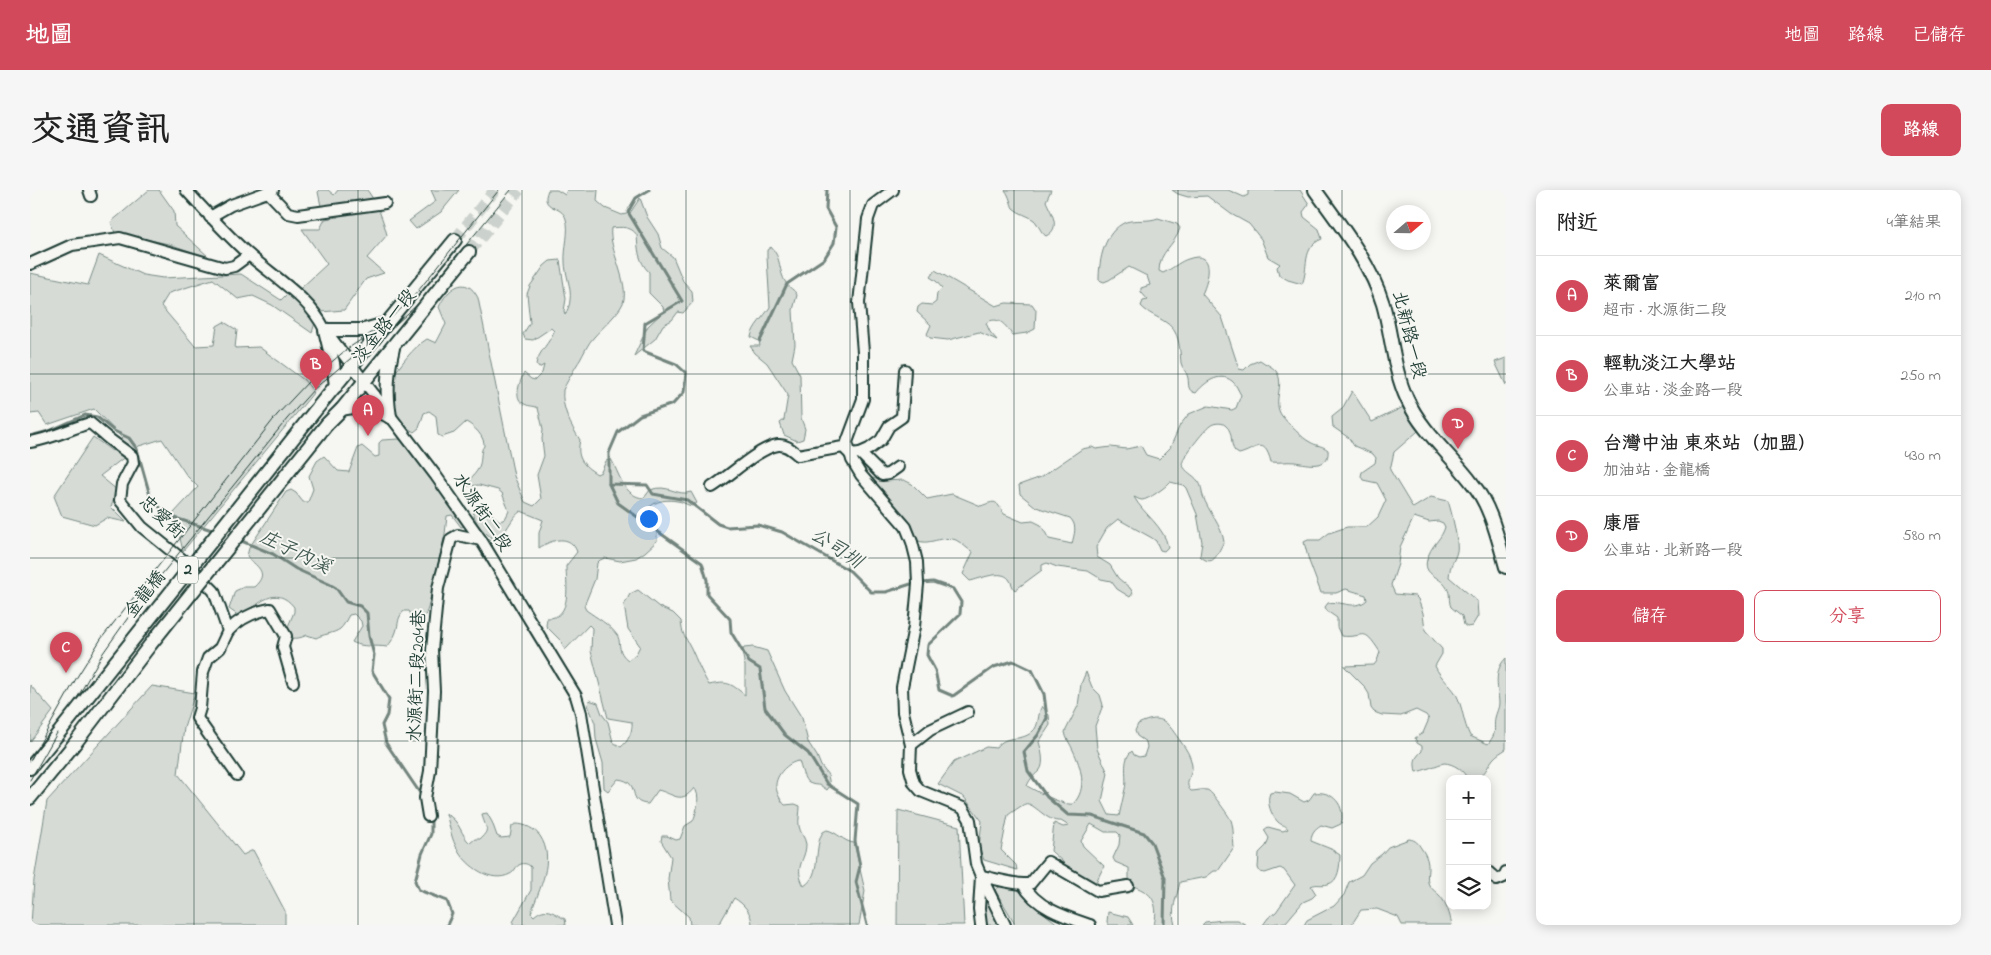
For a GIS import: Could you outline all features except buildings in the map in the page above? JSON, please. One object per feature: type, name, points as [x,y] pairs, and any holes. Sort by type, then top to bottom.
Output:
[{"type":"main road","name":"北新路一段","points":[[1319,192],[1362,258],[1375,282],[1383,305],[1398,374],[1407,400],[1427,431],[1473,484],[1485,504],[1497,534],[1506,567]]},
{"type":"main road","name":"淡金路一段","points":[[314,412],[455,240]]},
{"type":"main road","name":"淡金路一段","points":[[327,424],[342,410],[470,252]]},
{"type":"main road","points":[[336,386],[325,330],[364,330],[385,324]]},
{"type":"main road","points":[[390,417],[386,394],[394,345]]},
{"type":"main road","points":[[342,410],[356,406],[372,406],[390,417]]},
{"type":"main road","name":"金龍橋","points":[[30,768],[314,412]]},
{"type":"main road","name":"金龍橋","points":[[30,798],[327,424]]},
{"type":"street","name":"水源街二段","points":[[186,190],[249,255],[288,286],[320,318],[325,330],[436,476],[480,540],[576,696],[581,713],[615,925]]},
{"type":"street","points":[[893,190],[873,205],[868,219],[859,303],[863,352],[863,399],[847,442],[855,454],[861,475],[906,527],[917,562],[918,581],[914,627],[902,687],[903,712],[911,746],[910,769],[914,783],[920,791],[963,808],[970,820],[976,864],[1005,925]]},
{"type":"street","points":[[210,216],[231,205],[271,191],[288,213],[298,215],[385,203]]},
{"type":"street","points":[[30,264],[72,245],[120,238],[225,268],[234,266],[249,255]]},
{"type":"street","points":[[855,454],[869,449],[881,440],[889,426],[902,417],[905,370]]},
{"type":"street","name":"忠愛街","points":[[30,442],[48,439],[69,429],[90,423],[132,456],[133,463],[122,484],[120,500],[142,527],[184,561],[214,591],[228,631]]},
{"type":"street","points":[[712,487],[730,476],[758,453],[778,445],[788,446],[798,455],[843,447],[882,475],[888,474],[898,467]]},
{"type":"street","name":"水源街二段204巷","points":[[428,816],[425,798],[430,771],[434,691],[432,650],[438,588],[451,539],[458,535],[480,540]]},
{"type":"street","points":[[237,775],[197,718],[200,708],[203,672],[208,658],[220,648],[228,631],[238,620],[259,611],[270,609],[286,636],[283,647],[293,682]]},
{"type":"street","points":[[911,746],[930,730],[968,712]]},
{"type":"street","points":[[981,876],[1005,880],[1018,885],[1030,884],[1048,862],[1098,892],[1128,886]]},
{"type":"street","points":[[1491,875],[1496,880],[1504,877],[1506,872]]},
{"type":"street","points":[[981,876],[979,909],[982,925]]},
{"type":"street","points":[[1023,884],[1027,892],[1036,901],[1061,915],[1090,925]]},
{"type":"shaded area","points":[[149,190],[159,190],[174,211],[175,226],[210,258],[169,244],[115,233],[111,222]]},
{"type":"shaded area","points":[[320,190],[328,190],[334,195],[338,190],[367,190],[379,211],[387,235],[367,258],[384,273],[366,279],[344,310],[321,312],[316,319],[312,333],[272,305],[253,296],[238,299],[213,279],[169,293],[161,306],[195,346],[214,345],[217,326],[224,322],[237,330],[235,348],[259,347],[304,380],[314,392],[183,551],[174,513],[198,487],[187,476],[162,439],[139,446],[100,476],[117,490],[111,507],[126,522],[107,518],[95,525],[62,516],[54,496],[93,437],[112,451],[122,438],[94,409],[47,425],[39,413],[30,414],[30,273],[88,285],[99,255],[143,275],[163,278],[241,274],[281,300],[288,293],[301,288],[327,264],[302,229],[320,229],[325,219],[338,217],[334,206],[321,206],[318,192]]},
{"type":"shaded area","points":[[431,190],[459,190],[441,212],[416,229],[409,221],[436,201]]},
{"type":"shaded area","points":[[548,190],[557,190],[565,195],[567,190],[598,190],[597,201],[605,208],[622,215],[630,213],[640,198],[647,217],[658,234],[662,248],[673,257],[683,281],[692,291],[693,302],[683,313],[678,312],[672,320],[663,325],[655,339],[634,356],[648,326],[664,311],[663,307],[649,293],[649,272],[645,268],[638,250],[637,235],[635,232],[622,227],[611,228],[613,246],[624,286],[623,303],[614,316],[590,342],[563,390],[565,410],[580,440],[579,451],[581,460],[592,471],[597,474],[601,472],[606,461],[611,459],[627,489],[637,497],[644,498],[650,490],[662,488],[681,493],[691,492],[697,503],[692,506],[679,501],[665,500],[655,503],[647,509],[641,519],[643,524],[653,526],[657,531],[657,541],[636,558],[620,561],[605,558],[600,560],[597,563],[595,579],[584,606],[586,610],[614,631],[622,653],[628,660],[636,654],[640,646],[628,629],[624,605],[630,594],[638,590],[659,607],[673,613],[681,621],[684,635],[709,685],[725,683],[745,695],[745,666],[742,652],[744,648],[753,647],[767,651],[785,691],[802,718],[808,742],[828,775],[830,786],[827,790],[807,782],[799,761],[783,770],[776,782],[779,797],[785,805],[795,804],[800,806],[799,826],[806,844],[800,868],[801,879],[804,886],[813,875],[818,845],[823,832],[831,831],[854,843],[865,891],[859,925],[752,925],[747,909],[734,898],[721,921],[716,925],[690,925],[689,917],[670,900],[668,879],[671,857],[661,841],[662,836],[676,840],[680,839],[685,826],[693,821],[698,803],[696,791],[694,788],[685,796],[677,797],[658,790],[648,804],[637,800],[630,784],[626,781],[618,779],[608,791],[604,788],[603,763],[596,739],[595,723],[588,705],[589,700],[598,703],[602,714],[608,722],[613,742],[621,747],[630,736],[632,722],[608,718],[591,651],[592,628],[589,625],[565,650],[561,641],[546,626],[547,618],[555,617],[561,613],[564,606],[567,590],[566,566],[577,552],[574,546],[566,540],[561,540],[550,542],[539,548],[539,533],[543,520],[521,511],[514,517],[496,541],[475,520],[473,510],[475,507],[483,508],[500,521],[505,519],[509,511],[502,493],[498,490],[479,485],[468,486],[479,466],[484,446],[483,439],[478,432],[466,422],[454,433],[442,437],[438,435],[436,416],[429,411],[424,413],[419,428],[414,432],[397,422],[391,378],[407,357],[421,343],[427,339],[436,343],[446,324],[439,307],[442,300],[457,286],[468,286],[478,298],[514,476],[525,502],[534,506],[541,499],[537,475],[544,456],[543,429],[538,408],[520,401],[518,393],[524,373],[535,380],[542,373],[544,365],[539,368],[536,364],[554,331],[551,328],[533,340],[525,339],[523,334],[530,323],[527,294],[530,286],[544,266],[550,261],[560,260],[566,299],[565,315],[570,302],[565,262],[567,224],[564,214],[546,201]]},
{"type":"shaded area","points":[[1005,190],[1051,190],[1046,201],[1054,220],[1051,233],[1046,236],[1034,220],[1013,208]]},
{"type":"shaded area","points":[[1172,190],[1228,190],[1244,197],[1248,195],[1248,190],[1300,190],[1309,204],[1303,212],[1304,217],[1319,229],[1322,239],[1311,247],[1308,253],[1302,284],[1279,275],[1277,267],[1280,264],[1268,257],[1261,239],[1249,224],[1231,214],[1207,196],[1188,197]]},
{"type":"shaded area","points":[[1158,218],[1177,224],[1180,228],[1175,240],[1164,253],[1159,271],[1163,273],[1183,261],[1197,257],[1203,258],[1207,262],[1207,281],[1202,294],[1222,317],[1239,369],[1244,370],[1250,364],[1260,360],[1274,369],[1279,376],[1278,405],[1282,416],[1307,440],[1328,450],[1328,456],[1325,461],[1317,464],[1271,462],[1265,449],[1259,446],[1239,454],[1233,448],[1228,428],[1221,423],[1213,424],[1207,428],[1194,444],[1182,464],[1201,486],[1205,502],[1223,536],[1224,542],[1213,560],[1205,560],[1200,556],[1202,542],[1197,514],[1186,488],[1183,485],[1170,482],[1157,493],[1145,499],[1141,500],[1134,497],[1166,540],[1168,547],[1164,551],[1160,550],[1156,541],[1152,538],[1118,519],[1107,528],[1096,547],[1097,557],[1110,565],[1118,578],[1130,588],[1133,593],[1130,597],[1117,589],[1111,581],[1101,579],[1088,571],[1057,567],[1047,563],[1042,565],[1042,570],[1015,590],[1009,579],[1001,575],[970,581],[963,574],[973,552],[956,540],[946,538],[921,542],[916,540],[869,477],[883,481],[904,480],[912,484],[927,499],[952,494],[981,506],[995,502],[1004,514],[1023,522],[1033,521],[1041,525],[1049,539],[1072,544],[1075,527],[1070,518],[1036,507],[1020,494],[1019,485],[1041,477],[1082,449],[1092,447],[1096,449],[1111,447],[1126,449],[1141,446],[1146,455],[1159,459],[1170,448],[1180,425],[1189,414],[1208,406],[1232,410],[1236,408],[1241,395],[1235,384],[1227,378],[1222,377],[1212,380],[1196,393],[1190,389],[1187,376],[1182,367],[1179,343],[1175,332],[1168,324],[1141,306],[1143,301],[1148,300],[1141,292],[1141,288],[1150,285],[1147,276],[1129,267],[1109,280],[1104,282],[1099,280],[1104,247],[1112,232],[1126,222]]},
{"type":"shaded area","points":[[771,247],[777,256],[787,285],[797,295],[793,310],[795,345],[792,360],[800,375],[801,418],[805,429],[803,439],[797,441],[784,435],[780,423],[784,420],[788,395],[767,363],[750,346],[760,346],[759,341],[751,337],[752,333],[770,307],[767,250]]},
{"type":"shaded area","points":[[935,270],[996,306],[1006,303],[1032,304],[1036,310],[1035,329],[1027,333],[1012,335],[1001,322],[994,320],[986,323],[990,332],[997,340],[979,332],[948,340],[930,338],[927,334],[931,325],[917,312],[918,307],[922,304],[932,305],[936,302],[937,293],[942,288],[930,277]]},
{"type":"shaded area","points":[[1506,358],[1506,385],[1495,362]]},
{"type":"shaded area","points":[[1352,391],[1372,422],[1410,404],[1425,425],[1394,452],[1390,470],[1413,508],[1431,497],[1448,501],[1457,541],[1456,554],[1450,568],[1449,577],[1477,601],[1478,616],[1472,626],[1467,627],[1464,625],[1462,616],[1451,607],[1449,593],[1444,583],[1431,574],[1426,567],[1429,554],[1445,527],[1443,523],[1438,521],[1429,522],[1414,517],[1400,547],[1398,564],[1391,585],[1395,594],[1415,596],[1418,599],[1423,613],[1425,630],[1442,649],[1442,654],[1435,666],[1456,694],[1470,736],[1488,744],[1494,733],[1495,718],[1499,705],[1497,685],[1499,668],[1506,658],[1506,749],[1495,757],[1482,775],[1465,775],[1451,764],[1444,763],[1416,772],[1415,760],[1422,751],[1422,746],[1417,743],[1415,738],[1423,733],[1429,719],[1426,715],[1416,710],[1401,716],[1382,715],[1374,712],[1371,708],[1369,694],[1364,686],[1344,666],[1374,665],[1380,652],[1366,635],[1341,636],[1337,627],[1337,618],[1327,611],[1325,607],[1328,603],[1333,602],[1358,605],[1367,600],[1366,595],[1346,589],[1336,593],[1321,593],[1304,542],[1320,540],[1329,533],[1347,527],[1367,527],[1378,517],[1386,500],[1377,483],[1363,480],[1361,476],[1362,472],[1375,463],[1376,458],[1373,454],[1354,446],[1349,438],[1333,427],[1332,417],[1342,409]]},
{"type":"shaded area","points":[[399,439],[408,445],[466,526],[461,527],[452,515],[447,516],[445,534],[428,608],[423,620],[416,624],[409,611],[404,611],[399,618],[394,636],[387,647],[365,646],[352,642],[362,626],[361,621],[354,614],[349,615],[344,625],[337,631],[316,638],[307,635],[296,638],[285,634],[294,612],[294,607],[281,597],[267,598],[242,618],[229,609],[235,591],[244,587],[254,587],[261,577],[260,570],[247,556],[249,548],[286,492],[291,490],[303,502],[308,502],[313,489],[309,476],[317,461],[324,456],[338,471],[349,472],[358,448],[362,446],[375,457],[379,456],[379,443],[382,440]]},
{"type":"shaded area","points":[[1086,672],[1092,687],[1100,695],[1103,705],[1095,726],[1097,749],[1108,773],[1102,801],[1109,815],[1119,816],[1126,784],[1126,764],[1129,755],[1132,751],[1134,755],[1144,756],[1147,747],[1146,742],[1137,736],[1135,731],[1138,724],[1159,719],[1168,725],[1191,759],[1192,769],[1188,785],[1191,791],[1209,791],[1231,820],[1234,848],[1218,871],[1214,871],[1206,877],[1180,882],[1174,909],[1175,925],[1154,925],[1156,911],[1154,902],[1148,894],[1129,883],[1129,868],[1115,862],[1113,858],[1119,845],[1120,835],[1117,832],[1105,832],[1091,824],[1081,841],[1083,846],[1104,866],[1095,884],[1067,871],[1063,862],[1051,851],[1054,823],[1063,827],[1069,826],[1061,821],[1051,819],[1032,806],[1025,804],[1008,815],[1001,850],[1016,865],[1017,870],[984,860],[979,847],[982,821],[964,797],[938,784],[954,762],[986,747],[996,748],[1004,741],[1022,737],[1032,732],[1036,727],[1042,706],[1049,715],[1050,725],[1039,742],[1042,756],[1040,770],[1027,786],[1057,801],[1073,804],[1078,798],[1082,778],[1065,732],[1078,706],[1081,684]]},
{"type":"shaded area","points":[[30,685],[53,711],[30,742]]},
{"type":"shaded area","points":[[152,686],[195,693],[184,728],[178,774],[243,855],[253,850],[285,911],[285,925],[31,925],[34,880],[47,801]]},
{"type":"shaded area","points":[[1270,793],[1290,794],[1304,802],[1309,800],[1314,793],[1327,794],[1340,805],[1342,811],[1341,824],[1332,828],[1321,825],[1313,832],[1311,841],[1340,855],[1340,863],[1335,880],[1328,884],[1311,886],[1316,894],[1303,902],[1286,922],[1263,925],[1276,912],[1295,885],[1284,870],[1280,868],[1265,873],[1260,872],[1258,868],[1259,853],[1266,846],[1269,838],[1264,830],[1268,827],[1283,831],[1288,829],[1278,822],[1270,808]]},
{"type":"shaded area","points":[[898,810],[959,826],[964,925],[897,925]]},
{"type":"shaded area","points":[[487,813],[497,836],[501,838],[510,837],[512,826],[516,824],[530,827],[540,836],[545,845],[546,865],[542,884],[531,913],[534,916],[542,911],[550,911],[565,919],[566,925],[513,925],[531,890],[531,867],[521,864],[510,874],[495,877],[480,872],[462,856],[454,841],[446,814],[454,820],[470,843],[475,839],[480,839],[486,832],[482,814]]},
{"type":"shaded area","points":[[1409,839],[1419,845],[1427,859],[1429,885],[1445,902],[1452,925],[1402,925],[1398,917],[1377,909],[1361,910],[1352,924],[1354,925],[1304,925],[1307,920],[1334,906],[1344,895],[1349,882],[1362,875],[1370,863],[1388,847]]},
{"type":"shaded area","points":[[1002,885],[1016,887],[1027,900],[1059,925],[1016,925],[995,890]]},
{"type":"shaded area","points":[[988,894],[1007,925],[983,925],[982,900]]},
{"type":"shaded area","points":[[1108,912],[1128,917],[1133,925],[1109,925],[1107,922]]},
{"type":"shaded area","points":[[1238,920],[1246,925],[1202,925],[1205,922]]},
{"type":"waterway","name":"公司圳","points":[[649,190],[636,198],[628,212],[682,301],[645,323],[643,351],[676,364],[686,373],[684,392],[673,404],[640,415],[618,432],[609,453],[609,484],[647,485],[653,494],[687,500],[718,524],[727,527],[758,525],[782,532],[850,571],[871,592],[886,592],[911,584],[933,582],[953,589],[961,602],[960,614],[928,645],[927,655],[935,670],[939,690],[953,696],[994,667],[1013,661],[1032,670],[1044,694],[1047,718],[1038,735],[1024,752],[1028,771],[1047,797],[1068,815],[1092,816],[1144,833],[1152,843],[1165,878],[1164,925]]},
{"type":"waterway","points":[[760,341],[787,284],[824,259],[834,243],[836,227],[826,209],[827,190]]},
{"type":"waterway","name":"庄子內溪","points":[[30,436],[49,431],[85,415],[97,417],[114,431],[129,438],[137,449],[151,499],[169,516],[215,531]]},
{"type":"waterway","points":[[609,484],[618,503],[702,563],[707,580],[707,594],[730,619],[731,632],[749,662],[760,669],[765,708],[785,735],[808,753],[827,784],[858,804],[855,841],[860,866],[856,882],[867,925]]},
{"type":"waterway","name":"庄子內溪","points":[[239,540],[273,554],[296,569],[329,584],[336,588],[346,602],[360,606],[367,613],[369,636],[374,655],[372,671],[389,699],[387,715],[382,725],[386,743],[422,796]]},
{"type":"waterway","name":"庄子內溪","points":[[431,816],[431,834],[422,854],[415,881],[419,890],[447,901],[452,914],[447,925]]},
{"type":"tunnel","points":[[455,240],[495,190]]},
{"type":"tunnel","points":[[469,252],[519,190]]},
{"type":"tram line","points":[[30,761],[77,677],[101,639],[277,415],[309,381],[347,349],[376,330],[410,301],[499,190]]},
{"type":"tram line","points":[[30,780],[103,653],[137,605],[287,419],[314,389],[350,359],[386,333],[418,304],[511,190]]},
{"type":"place","name":"輕軌淡江大學站","points":[[316,390]]},
{"type":"place","name":"萊爾富","points":[[368,436]]},
{"type":"place","name":"康厝","points":[[1458,449]]},
{"type":"place","name":"台灣中油 東來站（加盟）","points":[[66,673]]}]
